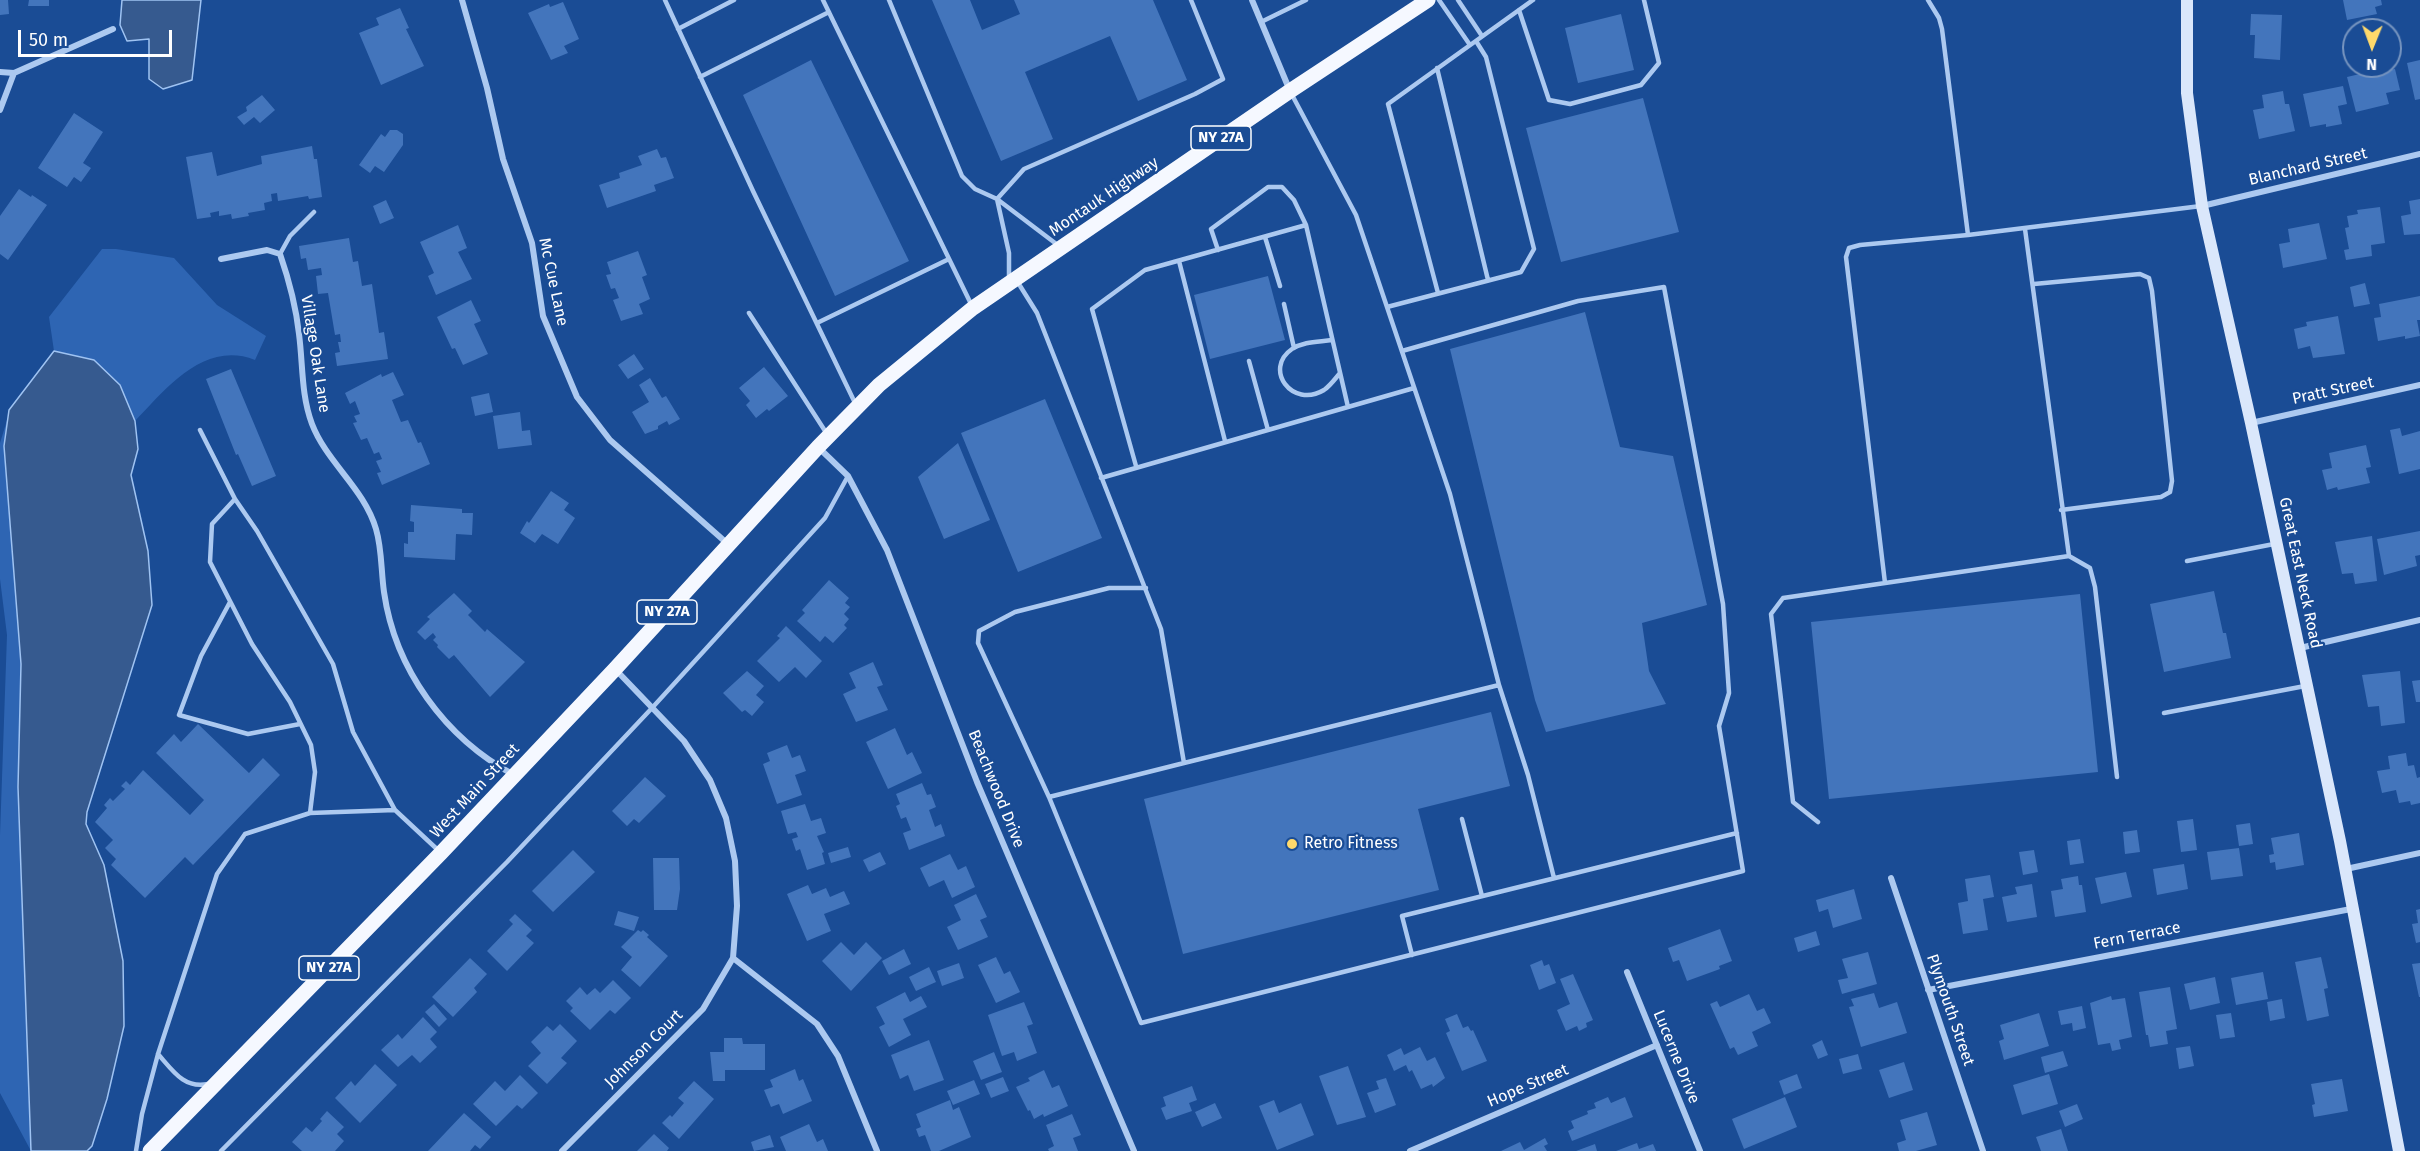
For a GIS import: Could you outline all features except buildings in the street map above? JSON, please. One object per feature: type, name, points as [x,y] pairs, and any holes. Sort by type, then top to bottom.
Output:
[{"type":"main road","name":"Great East Neck Road","points":[[2187,0],[2187,93],[2202,206],[2300,648],[2346,869],[2351,909],[2399,1151]]},
{"type":"main road","name":"Montauk Highway","points":[[823,441],[879,386],[973,308],[1423,2]]},
{"type":"main road","name":"West Main Street","points":[[150,1151],[441,853],[615,669],[823,441]]},
{"type":"street","name":"Mc Cue Lane","points":[[462,0],[487,88],[503,159],[532,243],[543,316],[577,397],[610,440],[729,545]]},
{"type":"street","points":[[1252,0],[1290,91]]},
{"type":"street","points":[[0,72],[14,73],[113,29]]},
{"type":"street","points":[[0,110],[14,73]]},
{"type":"street","name":"Blanchard Street","points":[[2202,206],[2420,154]]},
{"type":"street","points":[[221,259],[267,250],[280,254]]},
{"type":"street","name":"Village Oak Lane","points":[[280,254],[297,319],[305,398],[312,424],[324,450],[354,487],[376,528],[384,593],[394,634],[411,673],[434,709],[458,734],[497,765],[514,775]]},
{"type":"street","name":"Pratt Street","points":[[2251,423],[2420,385]]},
{"type":"street","name":"Beachwood Drive","points":[[823,441],[848,476],[887,550],[977,782],[1134,1151]]},
{"type":"street","points":[[2300,648],[2420,620]]},
{"type":"street","points":[[615,669],[684,741],[710,780],[726,818],[735,861],[737,895],[733,958],[817,1024],[838,1056],[877,1151]]},
{"type":"street","points":[[2346,869],[2420,853]]},
{"type":"street","name":"Plymouth Street","points":[[1891,878],[1983,1151]]},
{"type":"street","name":"Fern Terrace","points":[[1928,990],[2351,909]]},
{"type":"street","name":"Johnson Court","points":[[562,1151],[703,1009],[733,958]]},
{"type":"street","name":"Lucerne Drive","points":[[1627,972],[1700,1151]]},
{"type":"street","name":"Hope Street","points":[[1410,1151],[1657,1045]]},
{"type":"lane","points":[[665,0],[857,407]]},
{"type":"lane","points":[[678,29],[734,0]]},
{"type":"lane","points":[[823,0],[973,308]]},
{"type":"lane","points":[[889,0],[962,176],[975,189],[997,199],[1061,248]]},
{"type":"lane","points":[[997,199],[1024,169],[1195,94],[1223,79],[1191,0]]},
{"type":"lane","points":[[1261,22],[1306,0]]},
{"type":"lane","points":[[1439,0],[1470,45]]},
{"type":"lane","points":[[1458,0],[1482,36]]},
{"type":"lane","points":[[1438,293],[1388,104],[1533,0]]},
{"type":"lane","points":[[1519,10],[1549,99],[1570,104],[1641,85],[1659,63],[1644,0]]},
{"type":"lane","points":[[1928,0],[1939,18],[1942,29],[1968,235]]},
{"type":"lane","points":[[700,77],[829,12]]},
{"type":"lane","points":[[1387,307],[1521,272],[1534,249],[1486,57],[1476,41]]},
{"type":"lane","points":[[1437,68],[1488,280]]},
{"type":"lane","points":[[1290,91],[1356,215],[1450,494],[1499,685],[1528,775],[1554,878]]},
{"type":"lane","points":[[1218,250],[1211,228],[1268,187],[1282,187],[1294,200],[1306,225],[1348,407]]},
{"type":"lane","points":[[997,199],[1009,253],[1012,281],[1037,313],[1161,629],[1184,763]]},
{"type":"lane","points":[[1885,583],[1846,257],[1849,248],[1860,245],[2025,229],[2202,206]]},
{"type":"lane","points":[[280,254],[290,236],[314,212]]},
{"type":"lane","points":[[1136,466],[1092,309],[1145,270],[1306,225]]},
{"type":"lane","points":[[2025,229],[2069,556]]},
{"type":"lane","points":[[1265,237],[1280,286]]},
{"type":"lane","points":[[817,323],[949,259]]},
{"type":"lane","points":[[1179,261],[1226,441]]},
{"type":"lane","points":[[2034,284],[2140,274],[2149,278],[2152,291],[2172,481],[2170,492],[2161,497],[2061,510]]},
{"type":"lane","points":[[1146,588],[1109,588],[1015,612],[979,631],[978,643],[1049,797],[1141,1023],[1743,871],[1719,726],[1729,693],[1723,604],[1664,287],[1578,301],[1402,351]]},
{"type":"lane","points":[[1284,304],[1294,348]]},
{"type":"lane","points":[[749,313],[823,441]]},
{"type":"lane","points":[[1332,340],[1307,343],[1294,348],[1283,357],[1281,378],[1289,391],[1297,395],[1314,394],[1326,389],[1340,373]]},
{"type":"lane","points":[[1249,361],[1268,430]]},
{"type":"lane","points":[[1101,478],[1136,466],[1414,388]]},
{"type":"lane","points":[[200,430],[235,499],[257,531],[333,664],[353,732],[395,810],[441,853]]},
{"type":"lane","points":[[221,1151],[507,862],[652,708],[825,518],[848,476]]},
{"type":"lane","points":[[235,499],[212,524],[210,562],[252,644],[290,702],[311,745],[315,772],[310,813]]},
{"type":"lane","points":[[2187,561],[2277,543]]},
{"type":"lane","points":[[1818,822],[1793,802],[1771,614],[1783,598],[2069,556],[2090,568],[2095,587],[2117,777]]},
{"type":"lane","points":[[230,602],[201,656],[179,715],[248,734],[300,724]]},
{"type":"lane","points":[[1049,797],[1499,685]]},
{"type":"lane","points":[[2164,713],[2307,685]]},
{"type":"lane","points":[[136,1151],[142,1114],[158,1054],[217,874],[245,834],[310,813],[395,810]]},
{"type":"lane","points":[[1462,819],[1482,896]]},
{"type":"lane","points":[[1412,955],[1402,916],[1737,833]]},
{"type":"lane","points":[[158,1054],[184,1082],[200,1086],[217,1082]]},
{"type":"shaded area","points":[[122,0],[201,0],[192,80],[163,89],[149,79],[149,39],[127,41],[120,25]]},
{"type":"shaded area","points":[[102,249],[174,258],[217,305],[266,336],[255,360],[236,356],[219,357],[203,362],[173,382],[135,421],[119,385],[94,360],[54,351],[49,317]]},
{"type":"shaded area","points":[[54,351],[94,360],[120,385],[135,421],[138,449],[131,475],[148,551],[152,605],[87,812],[86,824],[104,865],[123,961],[124,1026],[107,1099],[92,1146],[87,1151],[31,1151],[18,787],[21,664],[4,446],[9,410]]},
{"type":"shaded area","points":[[8,417],[4,446],[21,664],[18,787],[31,1151],[0,1093],[0,835],[7,635],[0,579],[0,443]]},
{"type":"place","name":"Retro Fitness","points":[[1292,844]]}]
